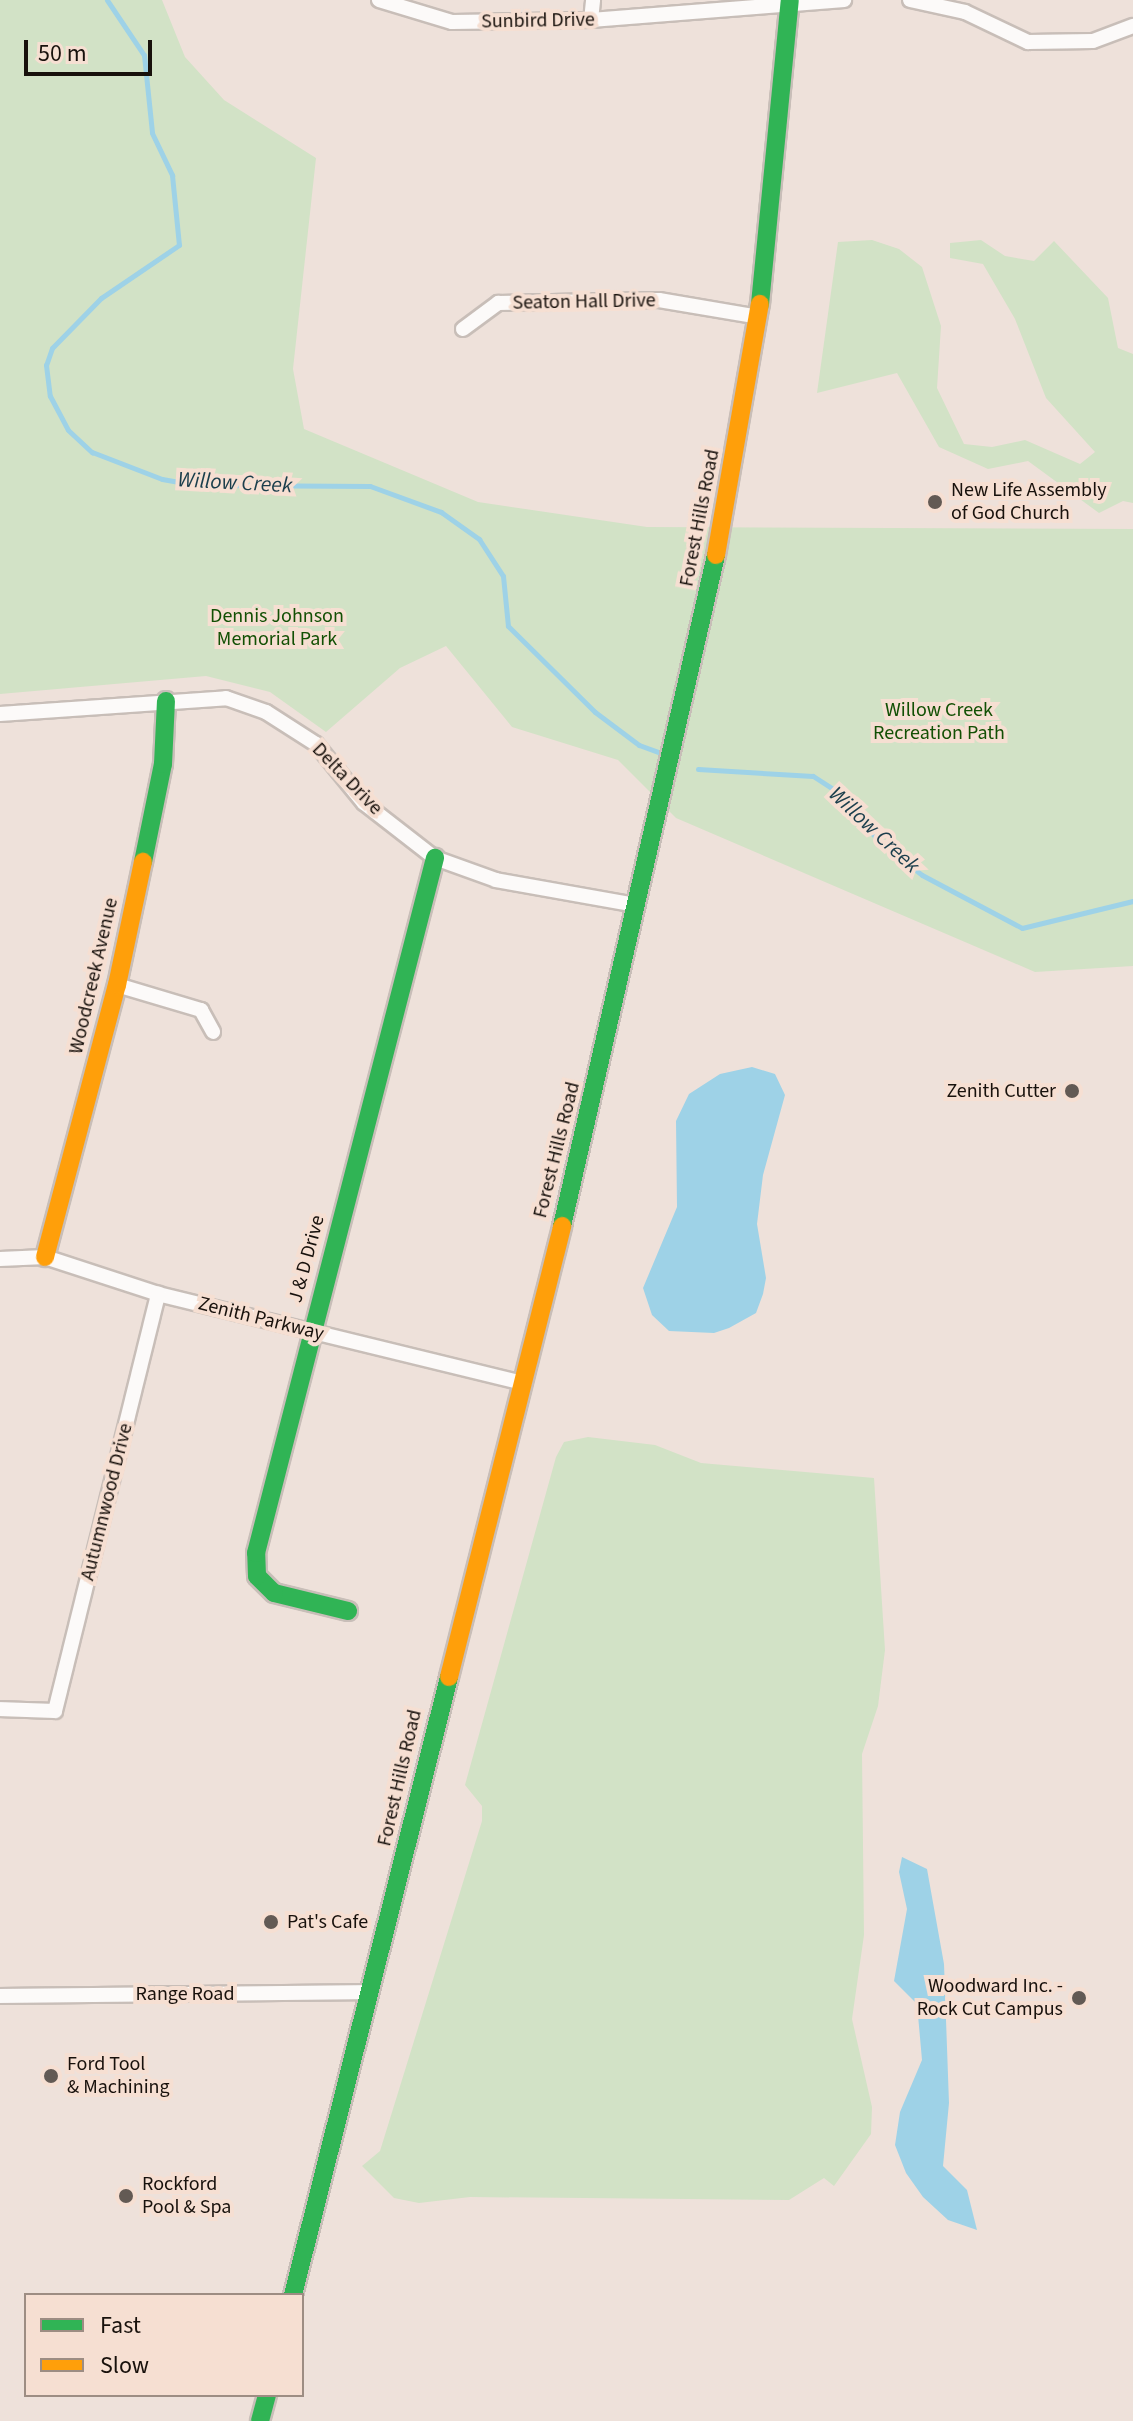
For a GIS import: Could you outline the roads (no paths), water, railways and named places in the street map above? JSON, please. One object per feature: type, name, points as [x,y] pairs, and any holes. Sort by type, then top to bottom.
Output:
[{"type":"street","name":"Sunbird Drive","points":[[379,0],[452,22],[591,20],[844,0]]},
{"type":"street","points":[[591,20],[593,0]]},
{"type":"street","points":[[910,0],[967,6],[1028,42],[1093,41],[1133,26]]},
{"type":"street","name":"Forest Hills Road","points":[[294,2293],[524,1383],[722,528],[759,317],[790,3]]},
{"type":"street","name":"Seaton Hall Drive","points":[[463,329],[498,303],[659,300],[759,317]]},
{"type":"street","name":"Delta Drive","points":[[0,714],[226,698],[266,712],[316,744],[364,803],[435,858],[496,880],[637,905]]},
{"type":"street","name":"Woodcreek Avenue","points":[[45,1257],[117,985],[163,764],[166,701]]},
{"type":"street","name":"J & D Drive","points":[[348,1611],[274,1593],[257,1576],[256,1553],[435,858]]},
{"type":"street","points":[[117,985],[201,1010],[213,1032]]},
{"type":"street","name":"Zenith Parkway","points":[[0,1259],[45,1257],[158,1294],[524,1383]]},
{"type":"street","name":"Autumnwood Drive","points":[[0,1709],[55,1711],[158,1294]]},
{"type":"street","name":"Range Road","points":[[0,1996],[371,1992]]},
{"type":"street","points":[[260,2421],[266,2397]]},
{"type":"water","points":[[752,1067],[775,1074],[785,1095],[763,1175],[757,1224],[766,1278],[763,1294],[756,1313],[729,1328],[714,1333],[669,1331],[652,1315],[643,1288],[677,1207],[676,1121],[689,1094],[720,1074]]},
{"type":"water","points":[[902,1857],[927,1869],[944,1964],[949,2103],[943,2166],[967,2190],[977,2230],[948,2220],[923,2197],[906,2173],[895,2145],[900,2112],[922,2060],[917,2004],[894,1981],[907,1909],[899,1872]]},
{"type":"waterway","name":"Willow Creek","points":[[107,0],[144,55],[152,133],[172,175],[179,245],[101,298],[52,348],[46,365],[50,396],[68,430],[92,452],[162,479],[197,485],[370,486],[441,512],[479,539],[503,576],[508,626],[595,712],[639,745],[661,753]]},
{"type":"waterway","name":"Willow Creek","points":[[698,769],[813,776],[836,791],[878,840],[922,875],[1022,928],[1133,901]]},
{"type":"place","name":"New Life Assembly of God Church","points":[[935,502]]},
{"type":"place","name":"Zenith Cutter","points":[[1072,1091]]},
{"type":"place","name":"Pat's Cafe","points":[[271,1922]]},
{"type":"place","name":"Woodward Inc. - Rock Cut Campus","points":[[1079,1998]]},
{"type":"place","name":"Ford Tool & Machining","points":[[51,2076]]},
{"type":"place","name":"Rockford Pool & Spa","points":[[126,2196]]},
{"type":"park label","name":"Dennis Johnson Memorial Park","points":[[277,628]]},
{"type":"park label","name":"Willow Creek Recreation Path","points":[[939,722]]}]
